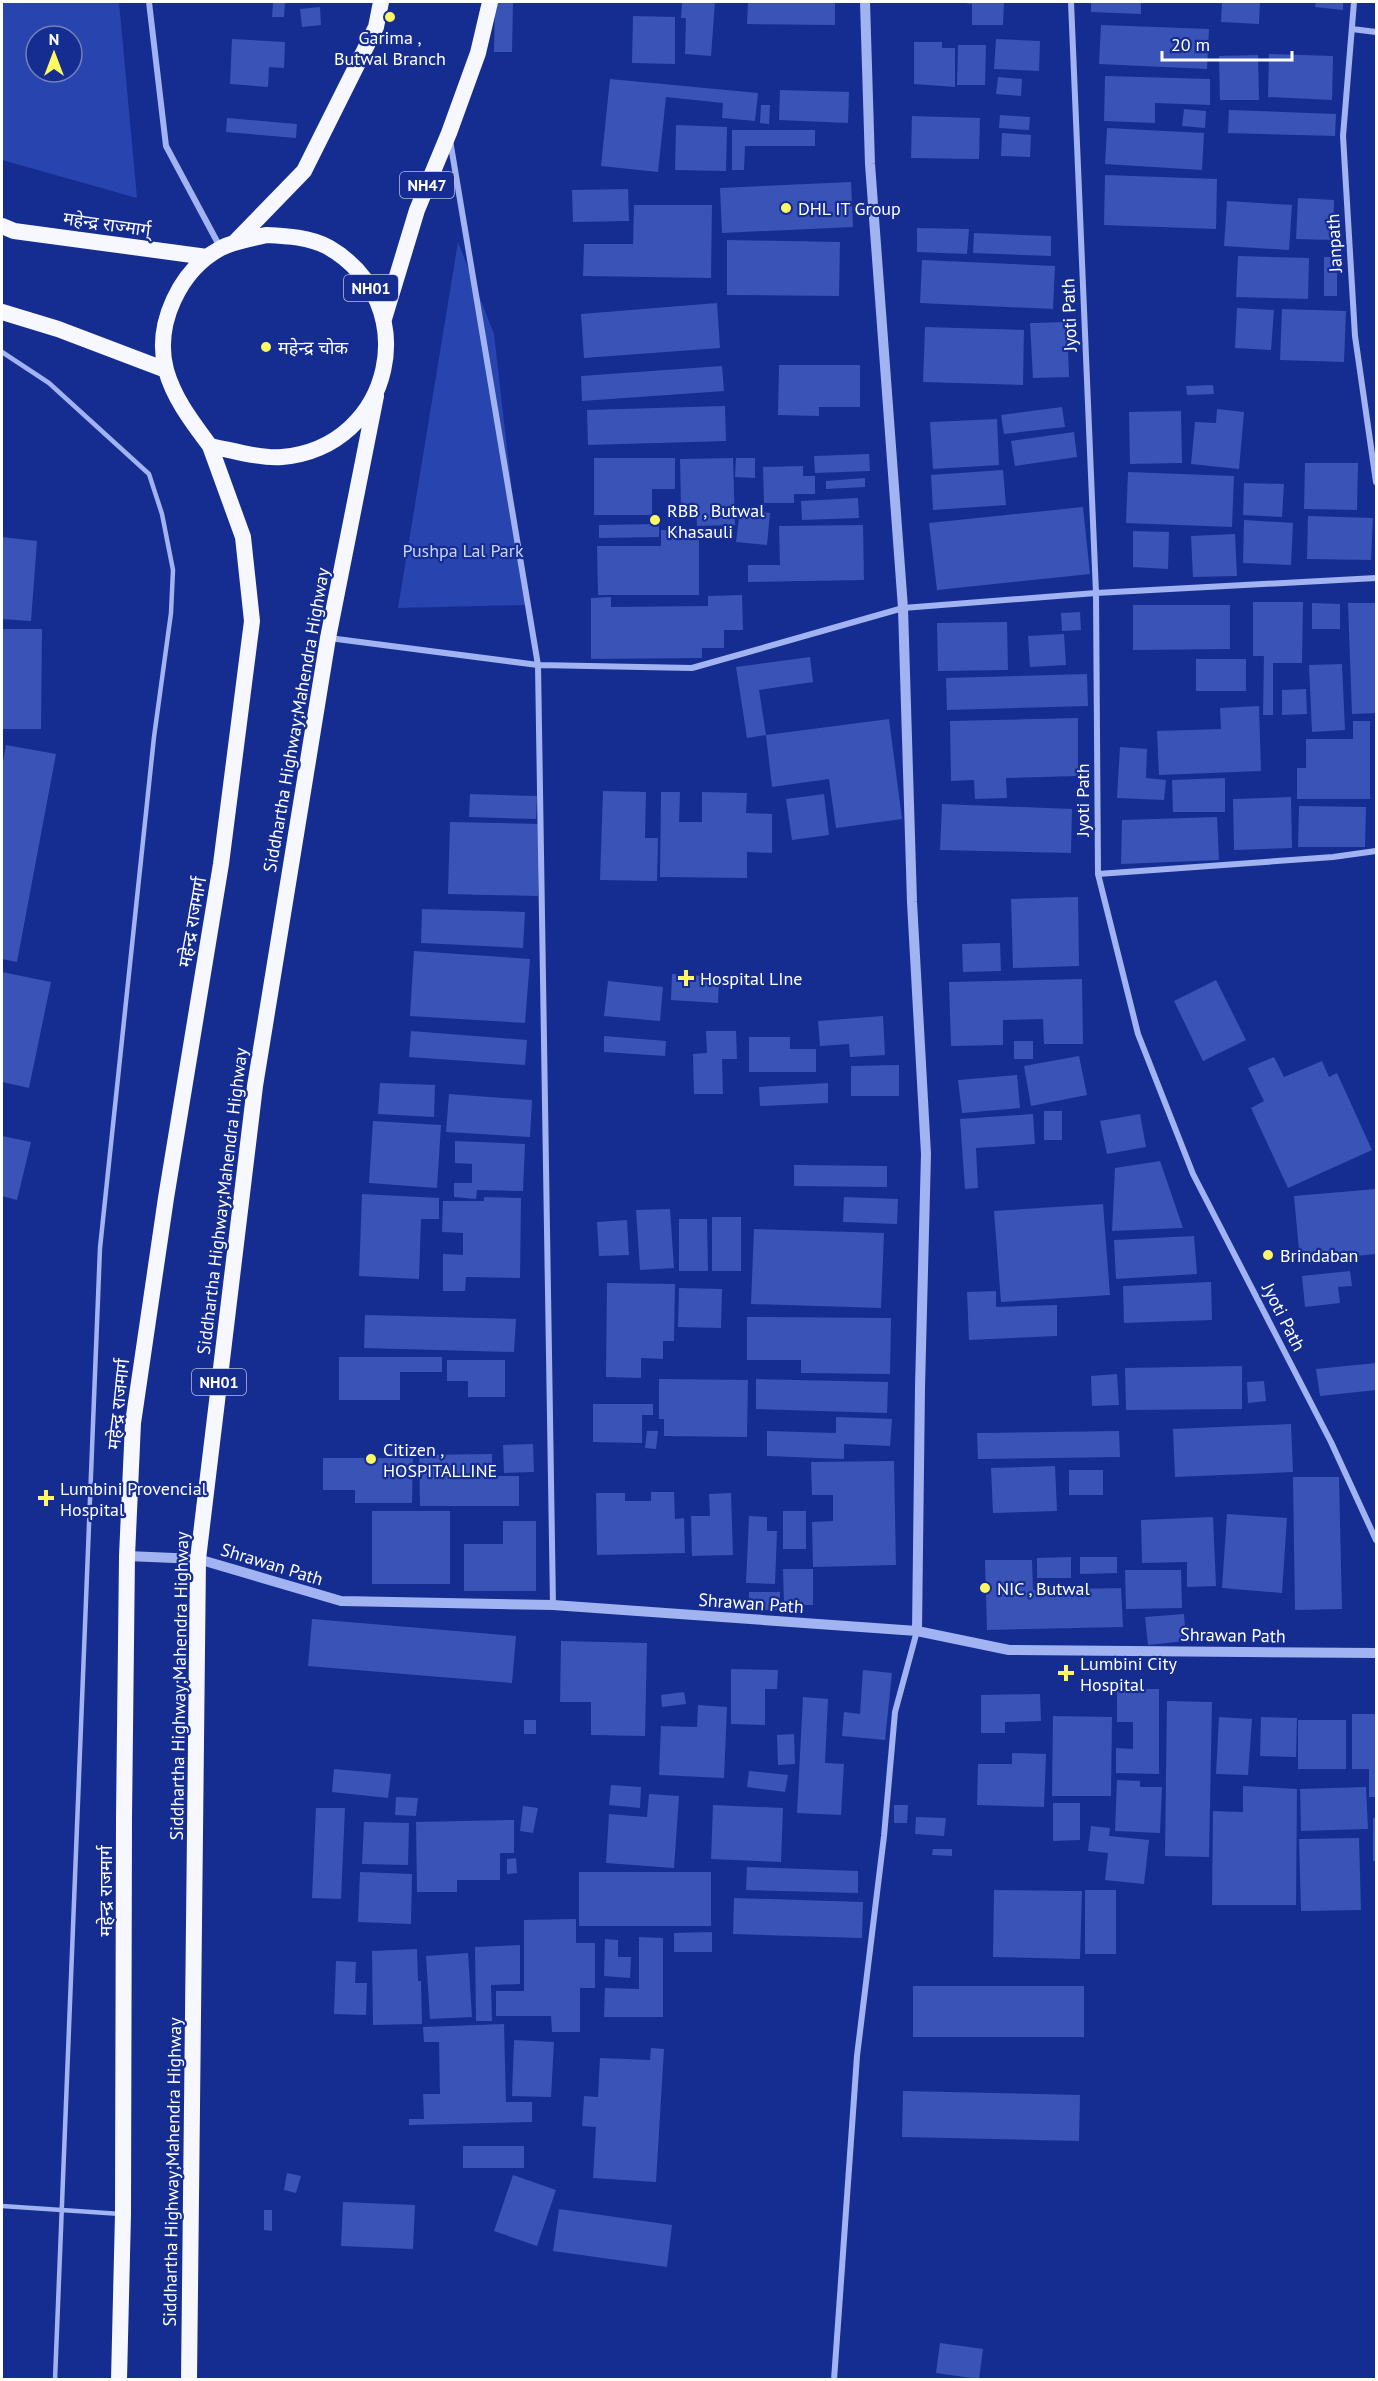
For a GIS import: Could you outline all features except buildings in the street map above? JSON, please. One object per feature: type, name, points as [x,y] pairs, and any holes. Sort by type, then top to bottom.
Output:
[{"type":"highway","name":"महेन्द्र राजमार्ग","points":[[119,2379],[123,2214],[127,1556],[134,1423],[166,1198],[221,864],[252,621],[243,537],[210,446],[180,406],[166,370],[163,338],[170,307],[185,280],[304,171],[376,27],[381,2]]},
{"type":"highway","name":"NH47","points":[[384,319],[417,210],[449,133],[478,53],[490,2]]},
{"type":"highway","name":"महेन्द्र राज्मार्ग्","points":[[2,226],[14,231],[221,249]]},
{"type":"highway","name":"NH01","points":[[210,446],[281,458],[320,449],[353,428],[376,396],[387,358],[384,319],[372,289],[352,265],[327,247],[297,236],[266,235],[221,249]]},
{"type":"highway","points":[[2,312],[58,329],[166,370]]},
{"type":"highway","name":"Siddhartha Highway;Mahendra Highway","points":[[189,2379],[198,1559],[255,1086],[328,638],[376,396]]},
{"type":"street","points":[[149,2],[166,146],[221,249]]},
{"type":"street","points":[[834,2379],[857,2056],[884,1836],[895,1712],[917,1631],[926,1154],[912,902],[903,608],[870,164],[865,2]]},
{"type":"street","name":"Jyoti Path","points":[[1071,2],[1096,593],[1098,874],[1138,1034],[1193,1174],[1331,1442],[1377,1540]]},
{"type":"street","name":"Janpath","points":[[1354,2],[1343,136],[1355,336],[1377,482]]},
{"type":"street","points":[[1352,29],[1377,32]]},
{"type":"street","points":[[449,133],[538,665],[553,1605]]},
{"type":"street","points":[[328,638],[538,665],[692,668],[903,608],[1096,593],[1377,578]]},
{"type":"street","points":[[1098,874],[1333,857],[1377,851]]},
{"type":"street","name":"Shrawan Path","points":[[127,1556],[198,1559],[341,1601],[553,1605],[917,1631],[1009,1650],[1377,1653]]},
{"type":"lane","points":[[2,352],[49,383],[149,474],[162,514],[173,570],[171,613],[153,748],[100,1248],[55,2379]]},
{"type":"lane","points":[[2,2205],[123,2214]]},
{"type":"green space","points":[[2,2],[119,2],[137,198],[2,160]]},
{"type":"green space","name":"Pushpa Lal Park","points":[[458,242],[494,334],[525,605],[398,608]]},
{"type":"place","name":"Garima , Butwal Branch","points":[[390,17]]},
{"type":"place","name":"DHL IT Group","points":[[786,208]]},
{"type":"place","name":"महेन्द्र चोक","points":[[266,347]]},
{"type":"place","name":"RBB , Butwal Khasauli","points":[[655,520]]},
{"type":"place","name":"Hospital LIne","points":[[686,978]]},
{"type":"place","name":"Brindaban","points":[[1268,1255]]},
{"type":"place","name":"Citizen , HOSPITALLINE","points":[[371,1459]]},
{"type":"place","name":"Lumbini Provencial Hospital","points":[[46,1498]]},
{"type":"place","name":"NIC , Butwal","points":[[985,1588]]},
{"type":"place","name":"Lumbini City Hospital","points":[[1066,1673]]}]
